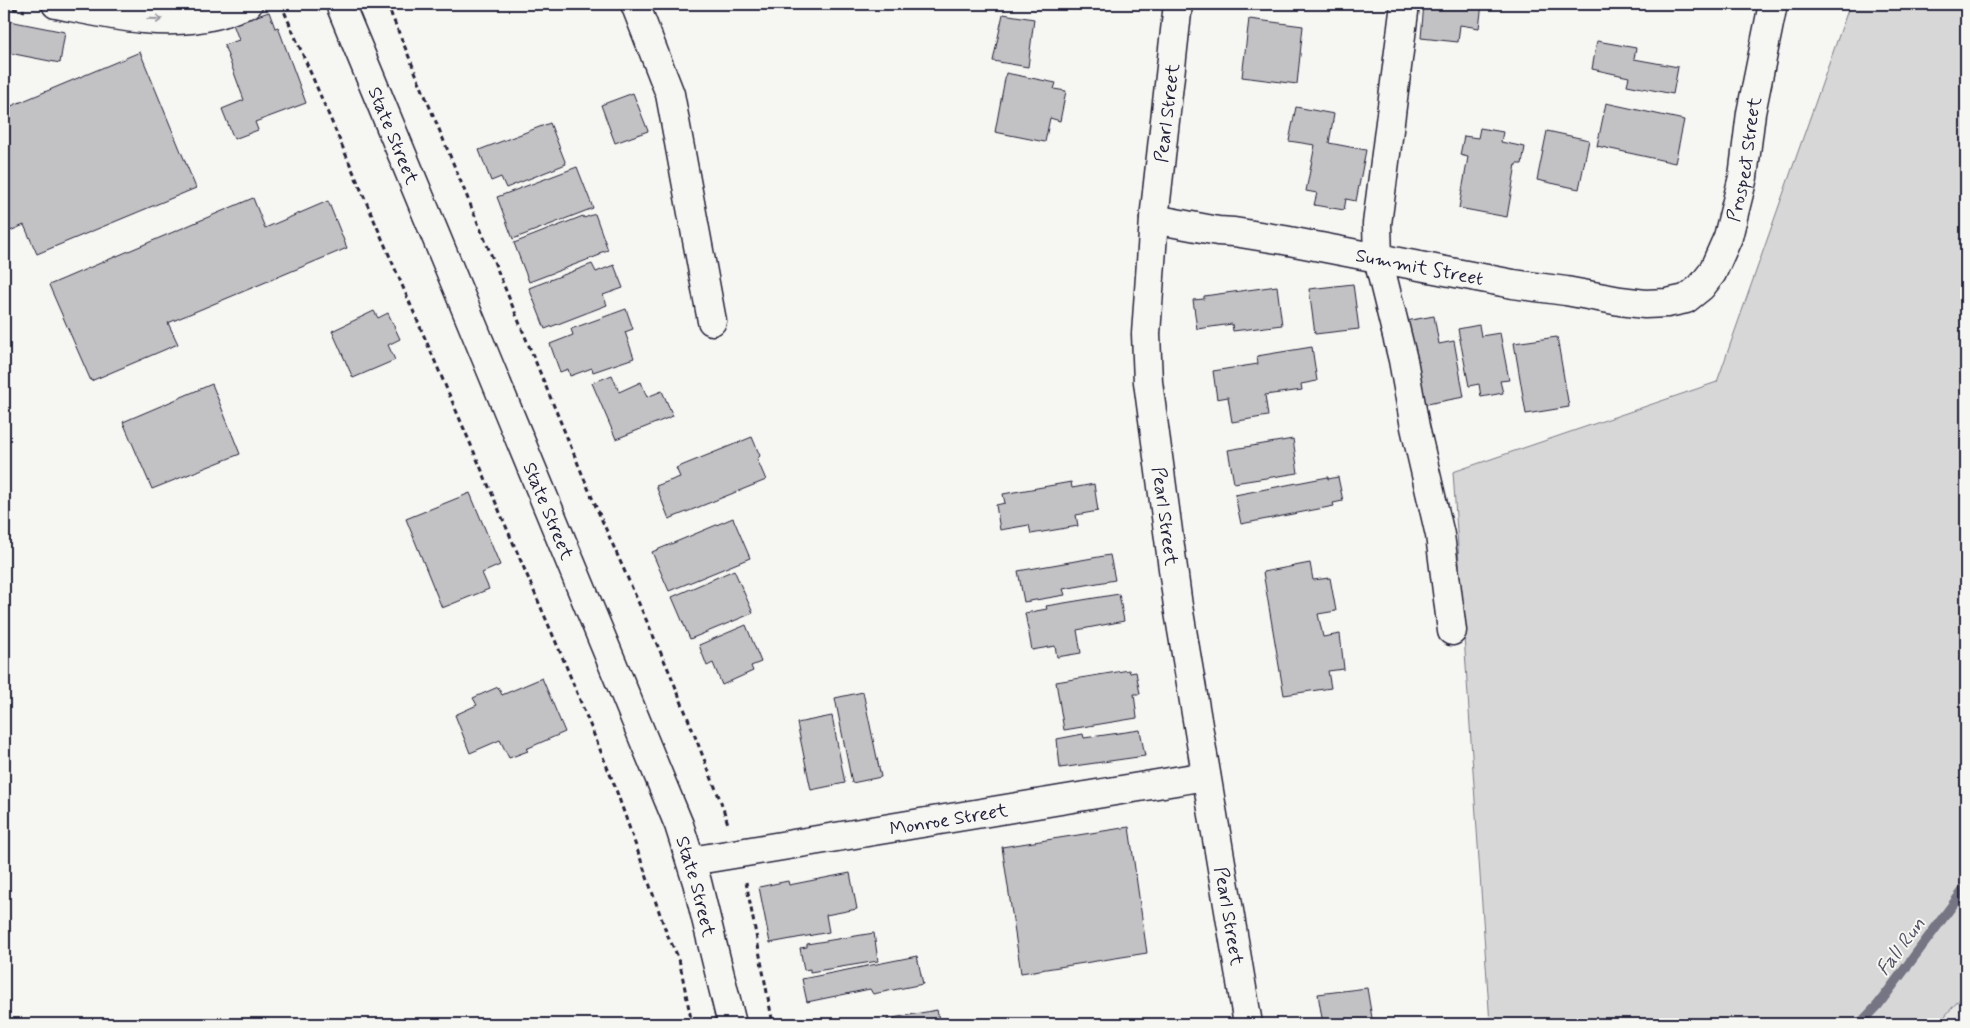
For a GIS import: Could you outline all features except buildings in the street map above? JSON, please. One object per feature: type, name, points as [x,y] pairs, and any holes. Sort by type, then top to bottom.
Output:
[{"type":"street","points":[[56,4],[116,16],[153,20],[186,19],[214,15],[248,4]]},
{"type":"street","name":"State Street","points":[[340,4],[668,795],[691,860],[732,1024]]},
{"type":"street","points":[[635,4],[670,94],[712,321]]},
{"type":"street","name":"Pearl Street","points":[[1178,4],[1154,219],[1146,334],[1148,382],[1178,606],[1248,1024]]},
{"type":"street","points":[[1405,4],[1377,224],[1378,259],[1403,360],[1415,427],[1440,535],[1452,631]]},
{"type":"street","name":"Prospect Street","points":[[1686,299],[1701,287],[1712,273],[1728,237],[1743,177],[1751,113],[1773,4]]},
{"type":"street","name":"Summit Street","points":[[1154,219],[1284,240],[1513,284],[1620,301],[1652,304],[1686,299]]},
{"type":"street","name":"Monroe Street","points":[[691,860],[1206,776]]},
{"type":"path","points":[[281,4],[564,661],[614,784],[667,934],[678,959],[692,1024]]},
{"type":"path","points":[[387,4],[593,500],[672,678],[721,802],[748,888],[773,1024]]},
{"type":"shaded area","points":[[1850,4],[1966,4],[1966,992],[1938,1024],[1490,1024],[1453,472],[1717,382]]},
{"type":"shaded area","points":[[1966,992],[1966,1024],[1938,1024]]},
{"type":"waterway","name":"Fall Run","points":[[1860,1024],[1878,1005],[1966,887]]}]
